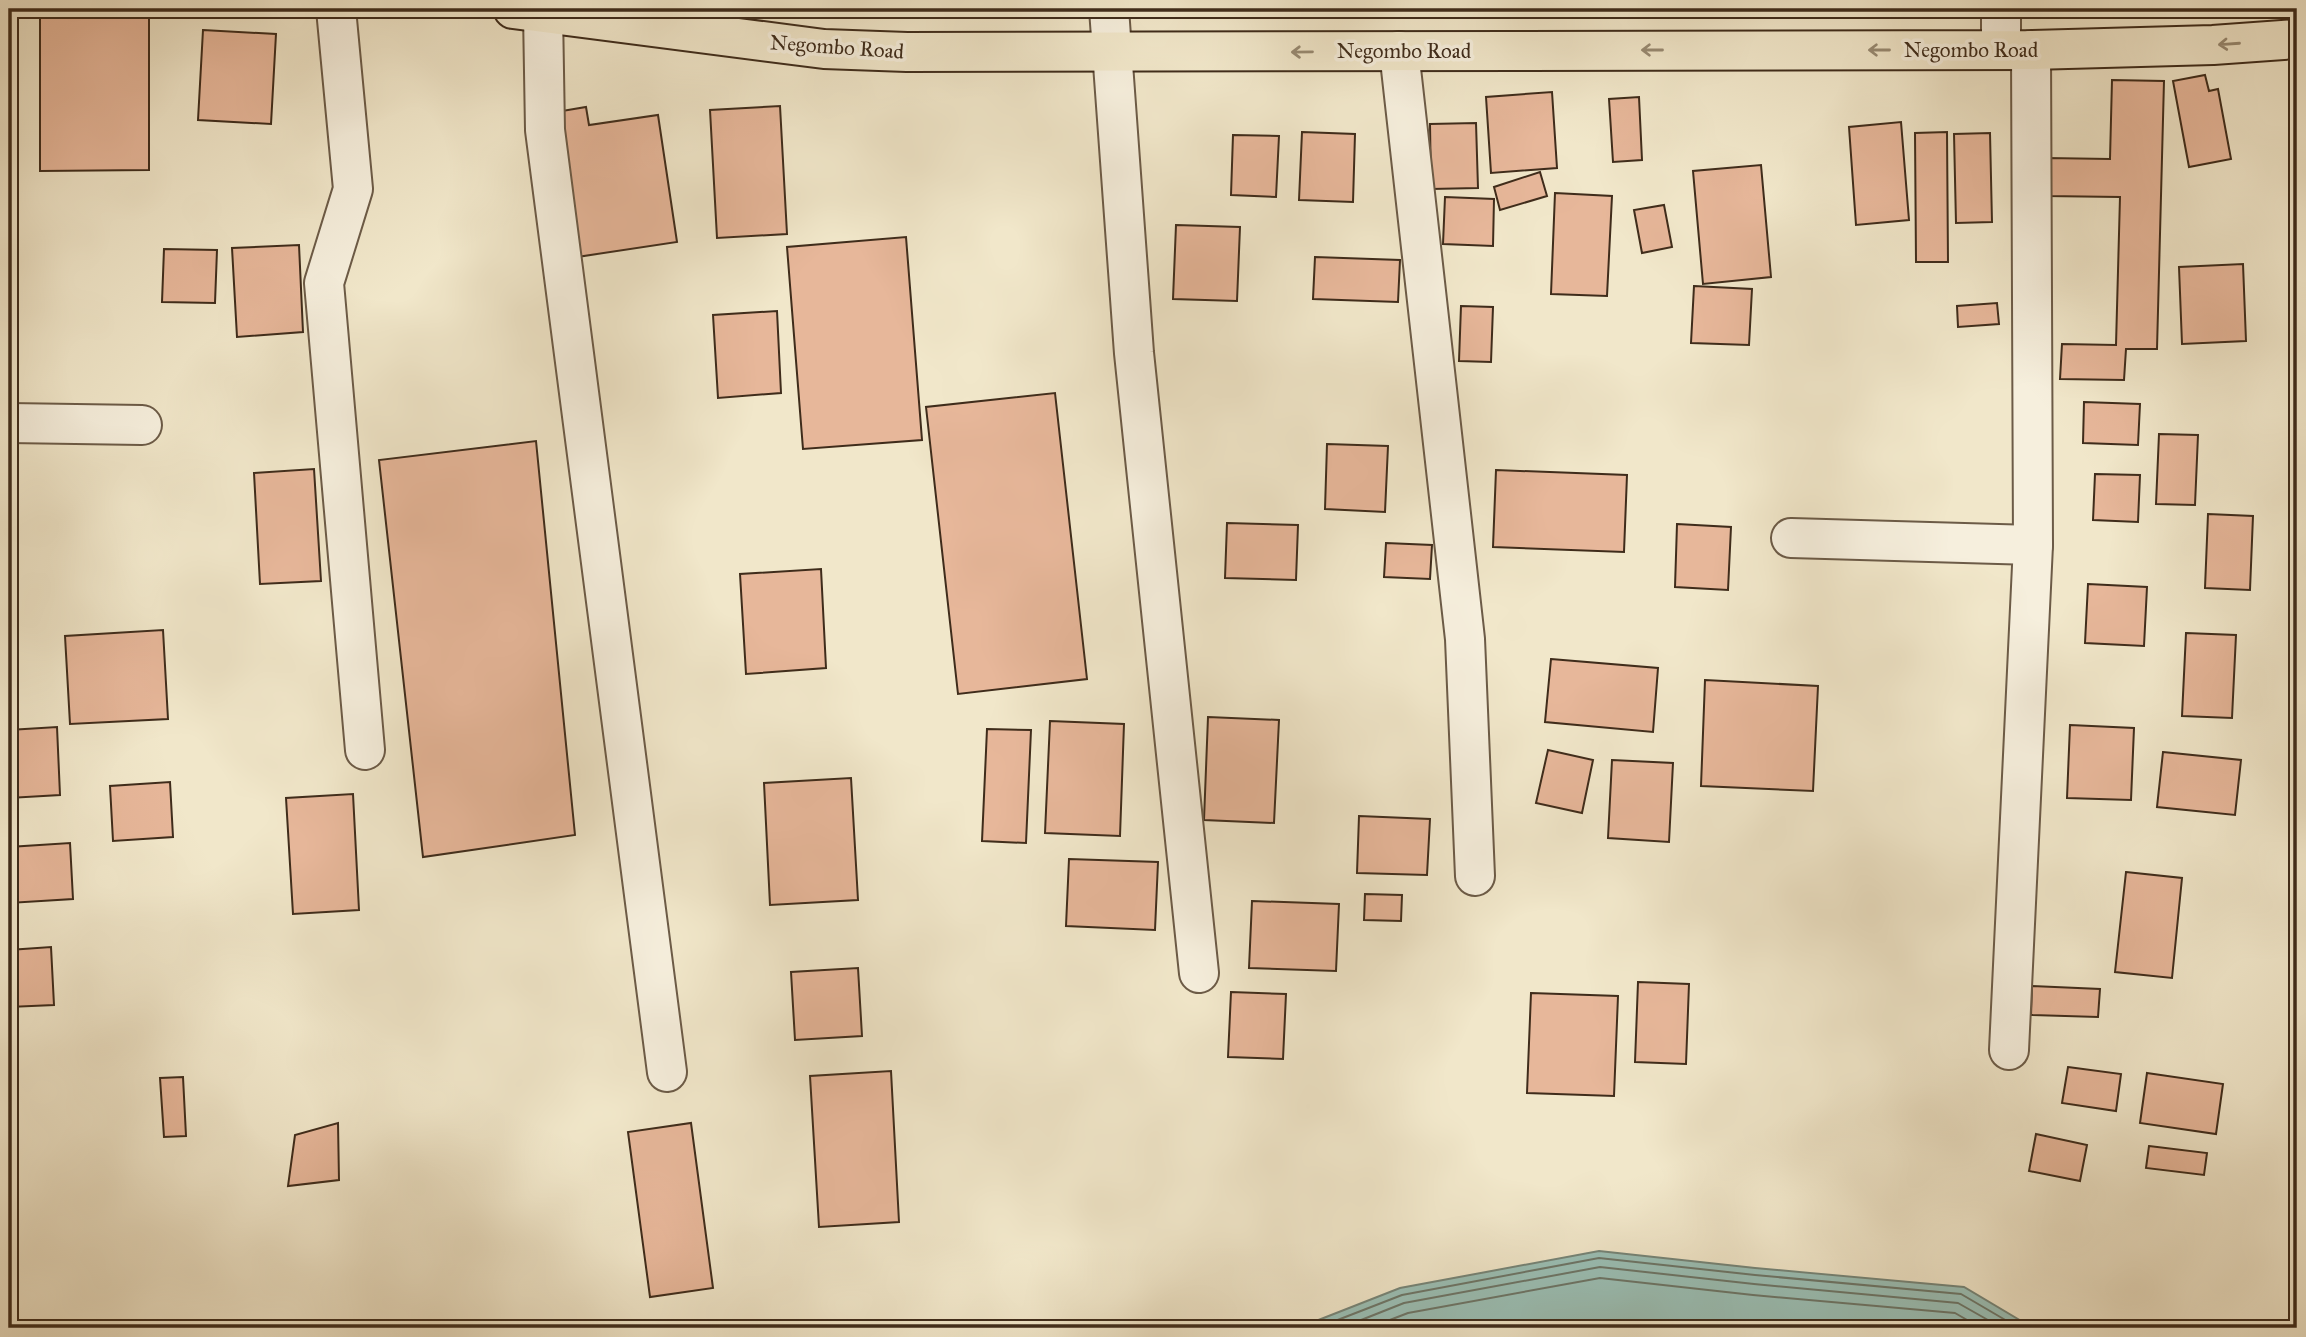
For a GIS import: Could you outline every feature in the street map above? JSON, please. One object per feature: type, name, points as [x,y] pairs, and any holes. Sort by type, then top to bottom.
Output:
[{"type":"highway","name":"Negombo Road","points":[[528,11],[824,49],[907,52],[2016,50],[2214,45],[2297,39]]},
{"type":"street","points":[[336,9],[353,188],[324,283],[365,750]]},
{"type":"street","points":[[1109,9],[1134,353],[1199,972]]},
{"type":"street","points":[[2001,9],[2016,50],[2033,545],[2009,1050]]},
{"type":"street","points":[[528,11],[667,1072]]},
{"type":"street","points":[[1399,51],[1465,639],[1475,876]]},
{"type":"street","points":[[9,423],[142,425]]},
{"type":"street","points":[[1791,538],[2033,545]]},
{"type":"water","points":[[1599,1251],[1964,1287],[2033,1328],[1298,1328],[1400,1288]]},
{"type":"building","points":[[9,9],[18,9],[14,159],[9,159]]},
{"type":"building","points":[[40,9],[149,9],[149,170],[40,171]]},
{"type":"building","points":[[203,30],[276,34],[271,124],[198,120]]},
{"type":"building","points":[[2205,75],[2209,91],[2218,89],[2231,159],[2189,167],[2173,81]]},
{"type":"building","points":[[2112,80],[2164,81],[2157,349],[2126,349],[2124,380],[2060,379],[2062,344],[2116,345],[2120,197],[2046,196],[2047,158],[2110,159]]},
{"type":"building","points":[[1552,92],[1557,168],[1491,173],[1486,97]]},
{"type":"building","points":[[1639,97],[1642,160],[1613,162],[1609,99]]},
{"type":"building","points":[[780,106],[787,234],[717,238],[710,110]]},
{"type":"building","points":[[586,107],[589,125],[658,115],[677,242],[577,257],[556,112]]},
{"type":"building","points":[[1901,122],[1909,220],[1856,225],[1849,127]]},
{"type":"building","points":[[1476,123],[1478,188],[1431,189],[1430,124]]},
{"type":"building","points":[[1302,132],[1355,134],[1353,202],[1299,200]]},
{"type":"building","points":[[1947,132],[1948,262],[1916,262],[1915,133]]},
{"type":"building","points":[[1990,133],[1992,222],[1956,223],[1954,134]]},
{"type":"building","points":[[1233,135],[1279,136],[1276,197],[1231,195]]},
{"type":"building","points":[[1761,165],[1771,277],[1703,284],[1693,171]]},
{"type":"building","points":[[1540,172],[1547,196],[1500,210],[1494,187]]},
{"type":"building","points":[[1555,193],[1612,196],[1607,296],[1551,294]]},
{"type":"building","points":[[1445,197],[1494,199],[1493,246],[1443,244]]},
{"type":"building","points":[[1664,205],[1672,247],[1642,253],[1634,210]]},
{"type":"building","points":[[1176,225],[1240,227],[1237,301],[1173,299]]},
{"type":"building","points":[[906,237],[922,440],[803,449],[787,247]]},
{"type":"building","points":[[299,245],[303,332],[237,337],[232,248]]},
{"type":"building","points":[[164,249],[217,250],[215,303],[162,302]]},
{"type":"building","points":[[1315,257],[1400,260],[1398,302],[1313,299]]},
{"type":"building","points":[[2243,264],[2246,341],[2182,344],[2179,267]]},
{"type":"building","points":[[1694,286],[1752,289],[1749,345],[1691,343]]},
{"type":"building","points":[[1997,303],[1999,324],[1958,327],[1957,306]]},
{"type":"building","points":[[1461,306],[1493,307],[1491,362],[1459,361]]},
{"type":"building","points":[[777,311],[781,393],[718,398],[713,315]]},
{"type":"building","points":[[1055,393],[1087,679],[958,694],[926,407]]},
{"type":"building","points":[[2084,402],[2140,404],[2138,445],[2083,443]]},
{"type":"building","points":[[2159,434],[2198,435],[2195,505],[2156,504]]},
{"type":"building","points":[[536,441],[575,835],[423,857],[379,460]]},
{"type":"building","points":[[1327,444],[1388,446],[1385,512],[1325,509]]},
{"type":"building","points":[[314,469],[321,581],[260,584],[254,473]]},
{"type":"building","points":[[1496,470],[1627,475],[1624,552],[1493,547]]},
{"type":"building","points":[[2095,474],[2140,475],[2138,522],[2093,520]]},
{"type":"building","points":[[2208,514],[2253,516],[2250,590],[2205,588]]},
{"type":"building","points":[[1227,523],[1298,525],[1296,580],[1225,578]]},
{"type":"building","points":[[1677,524],[1731,527],[1728,590],[1675,587]]},
{"type":"building","points":[[1386,543],[1432,545],[1430,579],[1384,577]]},
{"type":"building","points":[[821,569],[826,668],[746,674],[740,574]]},
{"type":"building","points":[[2088,584],[2147,587],[2144,646],[2085,643]]},
{"type":"building","points":[[163,630],[168,719],[70,724],[65,636]]},
{"type":"building","points":[[2186,633],[2236,635],[2232,718],[2182,716]]},
{"type":"building","points":[[1551,659],[1658,668],[1653,732],[1545,722]]},
{"type":"building","points":[[1705,680],[1818,686],[1813,791],[1701,786]]},
{"type":"building","points":[[1208,717],[1279,720],[1274,823],[1204,820]]},
{"type":"building","points":[[1050,721],[1124,724],[1120,836],[1045,833]]},
{"type":"building","points":[[2070,725],[2134,728],[2131,800],[2067,798]]},
{"type":"building","points":[[57,727],[60,795],[9,798],[9,730]]},
{"type":"building","points":[[987,729],[1031,730],[1026,843],[982,841]]},
{"type":"building","points":[[1548,750],[1593,760],[1582,813],[1536,803]]},
{"type":"building","points":[[2163,752],[2241,760],[2235,815],[2157,807]]},
{"type":"building","points":[[1612,760],[1673,763],[1669,842],[1608,838]]},
{"type":"building","points":[[851,778],[858,900],[770,905],[764,783]]},
{"type":"building","points":[[170,782],[173,837],[113,841],[110,786]]},
{"type":"building","points":[[353,794],[359,910],[293,914],[286,798]]},
{"type":"building","points":[[1359,816],[1430,819],[1427,875],[1357,873]]},
{"type":"building","points":[[70,843],[73,899],[9,903],[9,847]]},
{"type":"building","points":[[1069,859],[1158,862],[1155,930],[1066,926]]},
{"type":"building","points":[[2126,872],[2182,878],[2172,978],[2115,972]]},
{"type":"building","points":[[1365,894],[1402,895],[1401,921],[1364,920]]},
{"type":"building","points":[[1252,901],[1339,904],[1336,971],[1249,968]]},
{"type":"building","points":[[51,947],[54,1005],[9,1007],[9,950]]},
{"type":"building","points":[[858,968],[862,1036],[795,1040],[791,972]]},
{"type":"building","points":[[1638,982],[1689,984],[1686,1064],[1635,1062]]},
{"type":"building","points":[[2032,986],[2100,989],[2098,1017],[2031,1015]]},
{"type":"building","points":[[1231,992],[1286,994],[1283,1059],[1228,1057]]},
{"type":"building","points":[[1531,993],[1618,996],[1614,1096],[1527,1093]]},
{"type":"building","points":[[2068,1067],[2121,1074],[2116,1111],[2062,1103]]},
{"type":"building","points":[[891,1071],[899,1222],[819,1227],[810,1076]]},
{"type":"building","points":[[2147,1073],[2223,1084],[2216,1134],[2140,1123]]},
{"type":"building","points":[[183,1077],[186,1136],[164,1137],[160,1078]]},
{"type":"building","points":[[338,1123],[339,1180],[288,1186],[295,1135]]},
{"type":"building","points":[[691,1123],[713,1288],[650,1297],[628,1132]]},
{"type":"building","points":[[2036,1134],[2087,1145],[2080,1181],[2029,1171]]},
{"type":"building","points":[[2149,1146],[2207,1153],[2204,1175],[2146,1168]]}]
